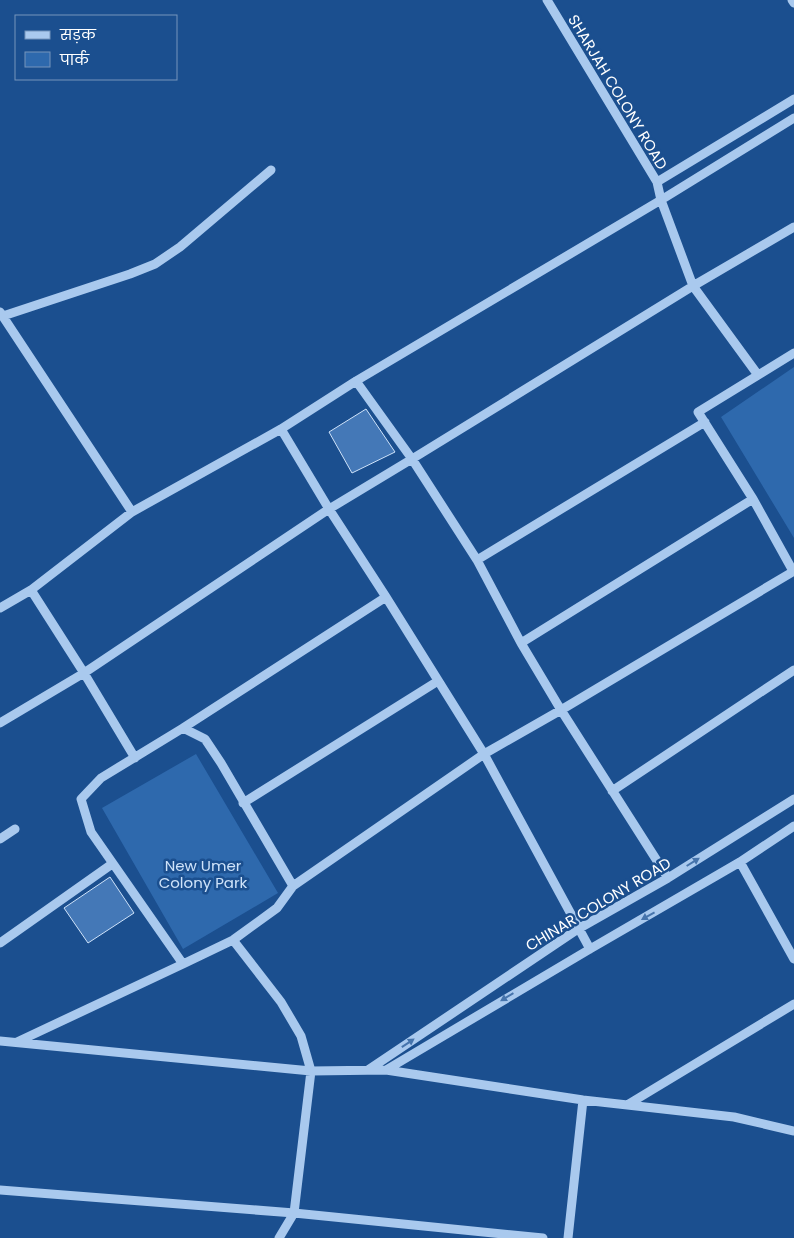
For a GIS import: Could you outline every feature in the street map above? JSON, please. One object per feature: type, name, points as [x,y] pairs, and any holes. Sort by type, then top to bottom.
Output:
[{"type":"street","name":"SHARJAH COLONY ROAD","points":[[547,0],[657,182],[661,200],[693,286],[758,375]]},
{"type":"street","points":[[657,182],[794,99]]},
{"type":"street","points":[[0,608],[31,590],[132,512],[281,428],[794,118]]},
{"type":"street","points":[[132,512],[1,314],[130,274],[155,264],[180,247],[272,170]]},
{"type":"street","points":[[0,723],[84,673],[329,509],[794,226]]},
{"type":"street","points":[[17,1042],[233,940],[277,908],[293,886],[484,754],[794,571],[753,499],[698,412],[794,353]]},
{"type":"street","points":[[356,381],[412,459],[477,560],[521,643],[561,710],[668,878]]},
{"type":"street","points":[[477,560],[705,422]]},
{"type":"street","points":[[281,428],[329,509],[484,754],[590,949]]},
{"type":"street","points":[[521,643],[753,499]]},
{"type":"street","points":[[31,590],[135,758]]},
{"type":"street","points":[[183,964],[91,832],[82,799],[100,778],[183,728],[386,597]]},
{"type":"street","points":[[612,791],[794,670]]},
{"type":"street","points":[[243,803],[438,681]]},
{"type":"street","points":[[183,728],[205,739],[293,886]]},
{"type":"street","name":"CHINAR COLONY ROAD","points":[[368,1070],[578,929],[668,878],[794,799]]},
{"type":"street","points":[[386,1070],[740,862],[794,826]]},
{"type":"street","points":[[0,839],[16,829]]},
{"type":"street","points":[[740,862],[794,959]]},
{"type":"street","points":[[0,942],[112,864]]},
{"type":"street","points":[[233,940],[281,1002],[301,1036],[311,1071],[294,1212],[279,1238]]},
{"type":"street","points":[[786,947],[794,942]]},
{"type":"street","points":[[627,1105],[794,1004]]},
{"type":"street","points":[[0,1041],[311,1071],[386,1070],[583,1100],[734,1117],[794,1131]]},
{"type":"street","points":[[568,1238],[583,1100]]},
{"type":"street","points":[[0,1190],[294,1212],[543,1238]]},
{"type":"green space","points":[[794,367],[794,538],[721,417]]},
{"type":"green space","name":"New Umer Colony Park","points":[[196,754],[278,893],[183,949],[102,808]]},
{"type":"building","points":[[366,409],[395,452],[352,473],[329,432]]},
{"type":"building","points":[[110,877],[134,913],[88,943],[64,908]]}]
